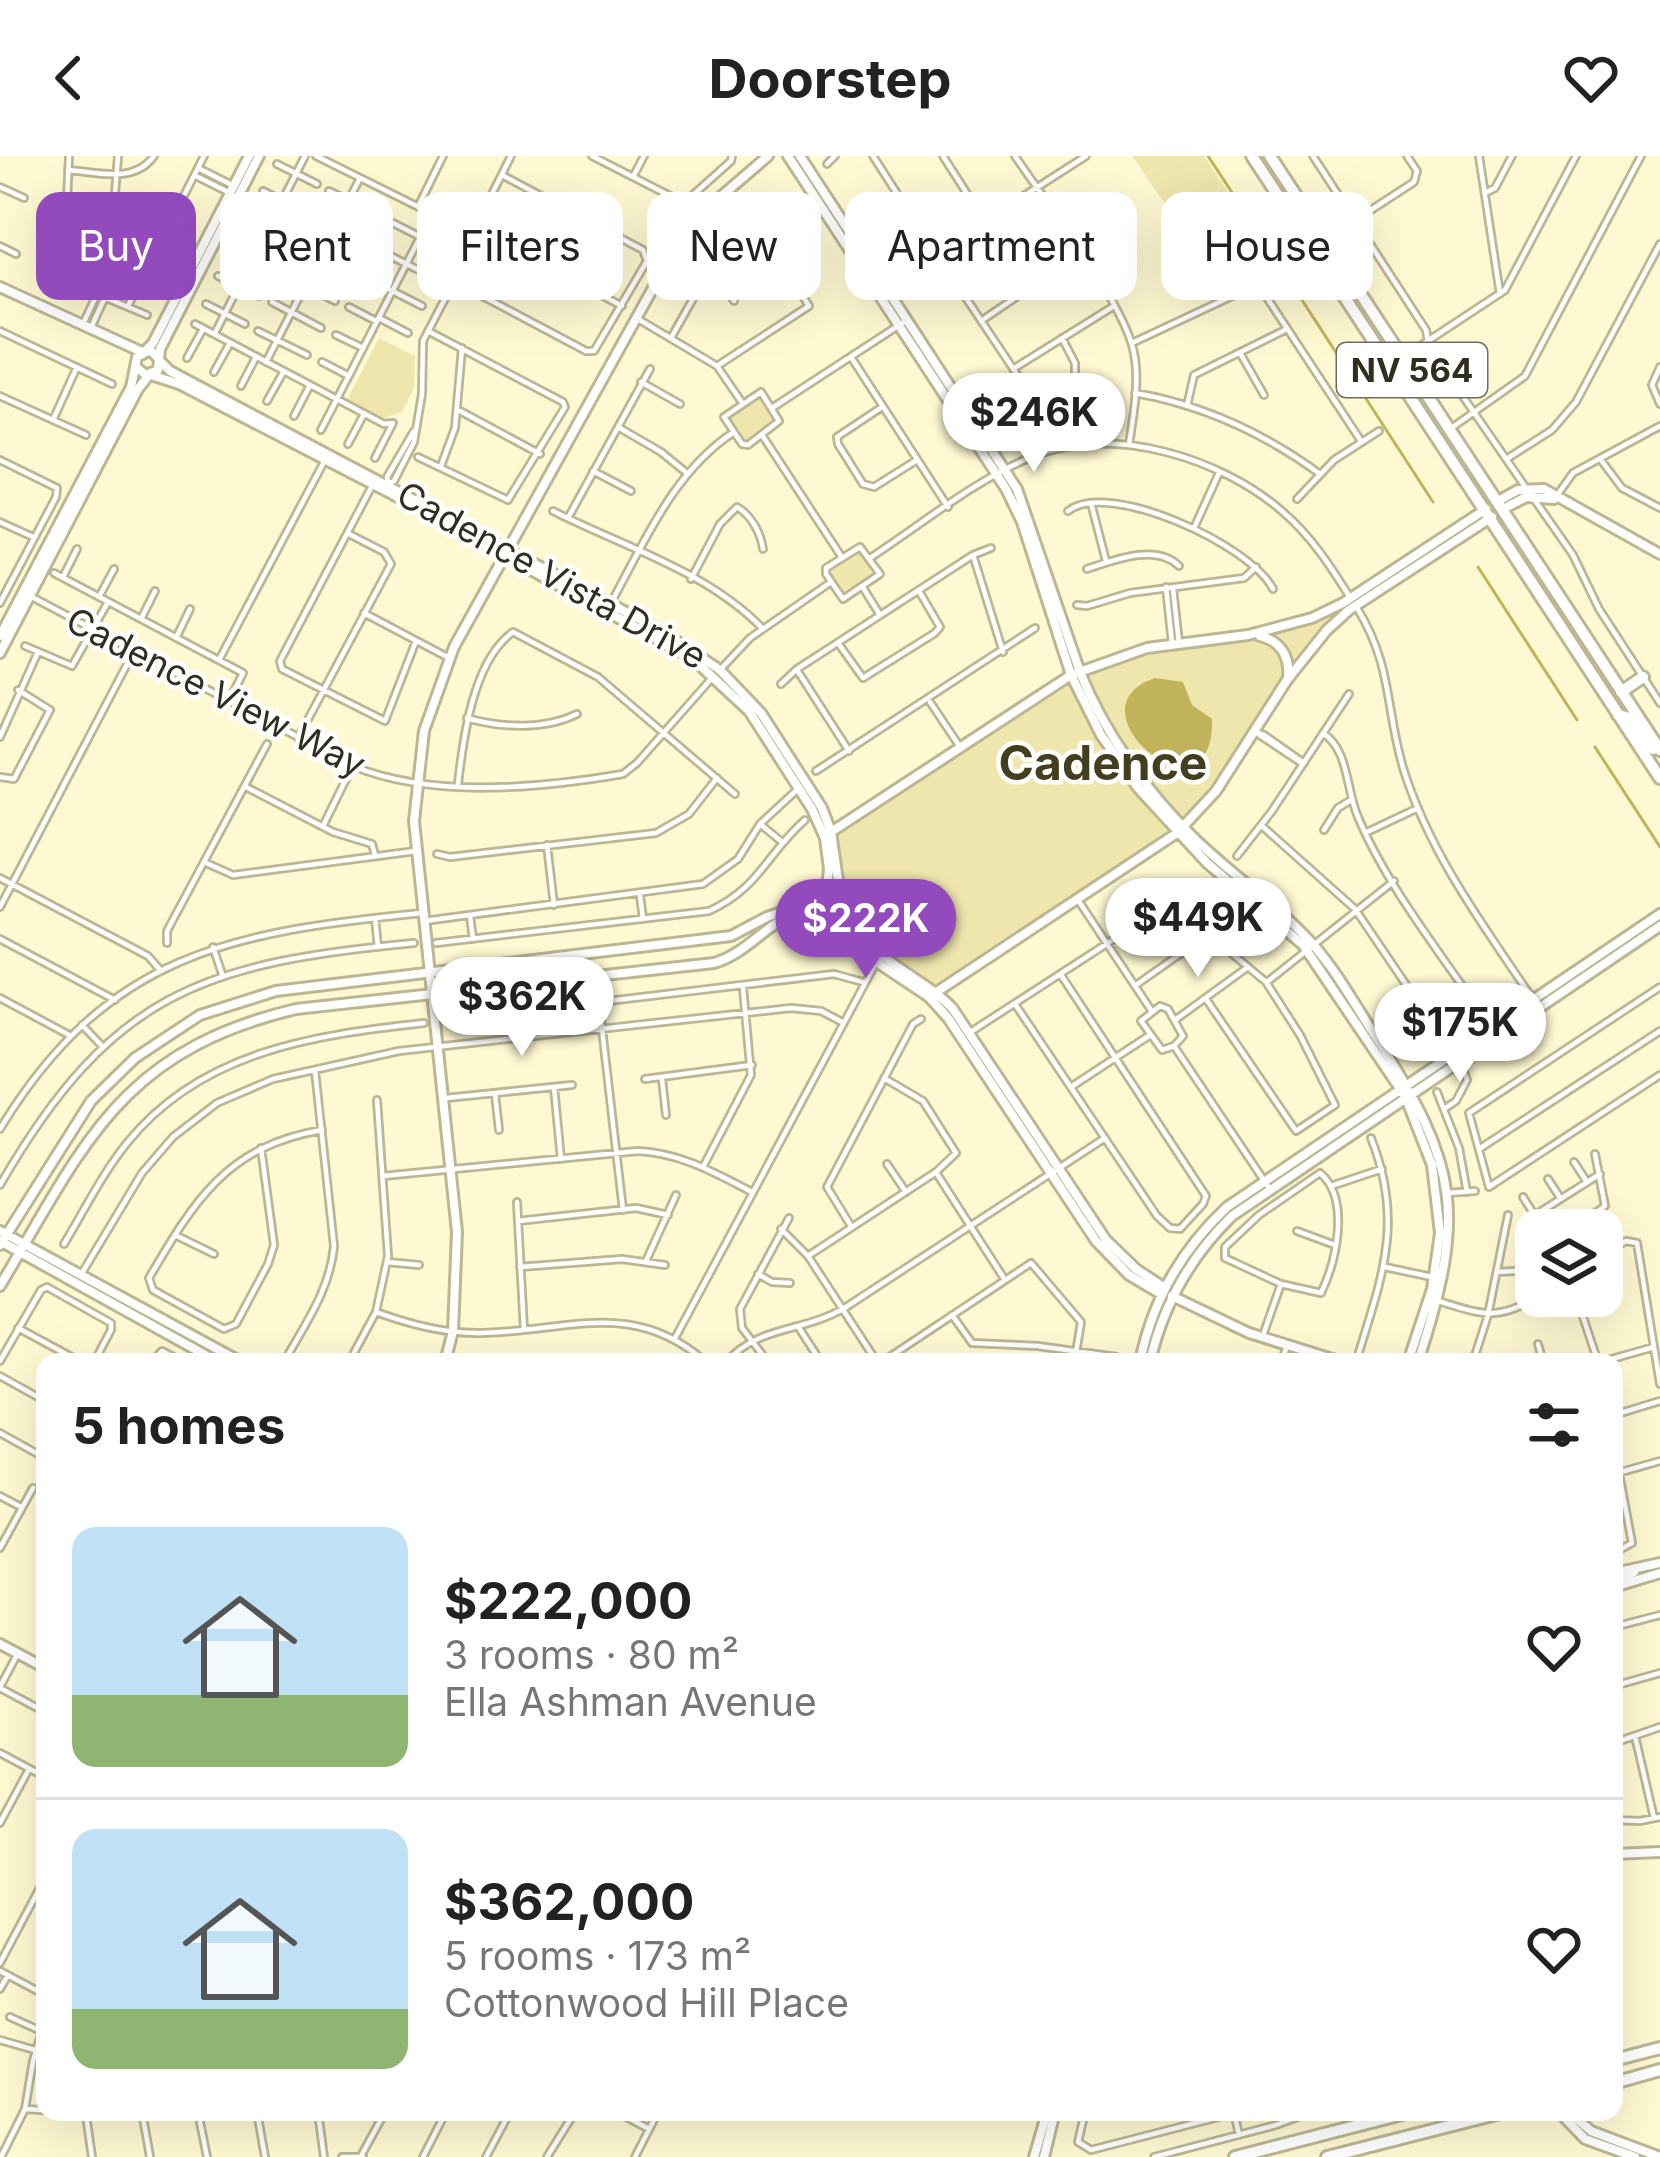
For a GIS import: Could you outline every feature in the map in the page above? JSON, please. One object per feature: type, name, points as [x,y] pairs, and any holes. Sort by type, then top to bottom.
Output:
[{"type":"main road","points":[[0,636],[131,387],[135,365],[154,343],[249,156]]},
{"type":"main road","points":[[0,653],[138,389],[160,360],[160,349],[259,156]]},
{"type":"main road","points":[[447,1353],[458,1274],[416,851],[416,781],[427,716],[449,658],[668,261],[734,182],[768,156]]},
{"type":"main road","points":[[788,156],[1002,473],[1076,673],[1118,762],[1180,830],[1310,947],[1434,1139],[1448,1193],[1448,1249],[1421,1353]]},
{"type":"main road","points":[[800,156],[845,225]]},
{"type":"main road","name":"NV 564","points":[[1252,156],[1277,192]]},
{"type":"main road","name":"NV 564","points":[[1270,156],[1294,192]]},
{"type":"main road","name":"Cadence Vista Drive","points":[[0,287],[144,351],[170,371],[685,644],[760,713],[813,791],[844,902]]},
{"type":"main road","points":[[892,300],[903,322]]},
{"type":"main road","name":"NV 564","points":[[1347,300],[1660,778]]},
{"type":"main road","name":"NV 564","points":[[1366,300],[1660,752]]},
{"type":"main road","name":"Cadence Vista Drive","points":[[116,342],[150,375],[179,384],[450,521]]},
{"type":"main road","points":[[360,478],[388,483],[392,494]]},
{"type":"main road","points":[[828,835],[1076,673],[1133,651],[1297,624],[1353,602],[1526,488],[1549,490],[1555,499]]},
{"type":"main road","points":[[1500,506],[1533,497],[1555,499],[1660,554]]},
{"type":"main road","points":[[933,994],[1180,830],[1216,791],[1287,680],[1353,602]]},
{"type":"main road","points":[[1248,635],[1270,639],[1282,649],[1288,662],[1287,680]]},
{"type":"main road","points":[[1572,644],[1591,658],[1614,691],[1621,692],[1642,676]]},
{"type":"main road","name":"Cadence Vista Drive","points":[[717,673],[748,711],[828,835],[830,878],[824,890],[828,909]]},
{"type":"main road","points":[[1618,715],[1630,718],[1647,745],[1660,752]]},
{"type":"main road","points":[[224,1353],[81,1275],[2,1239],[91,1101],[135,1058],[200,1015],[276,991],[731,936],[839,887]]},
{"type":"main road","points":[[0,1286],[94,1132],[123,1096],[161,1064],[242,1022],[296,1009],[714,962],[741,952],[779,920],[844,902],[847,915],[881,956],[933,994],[969,1033],[1054,1170]]},
{"type":"main road","points":[[828,909],[844,920],[877,961],[933,994],[1054,1170],[1136,1270],[1166,1293],[1262,1338],[1310,1353]]},
{"type":"main road","points":[[1605,956],[1660,914]]},
{"type":"main road","points":[[1143,1353],[1187,1252],[1227,1207],[1534,1002],[1660,926]]},
{"type":"main road","points":[[1405,1090],[1460,1059],[1534,1002]]},
{"type":"main road","points":[[1405,1090],[1430,1153],[1440,1233],[1434,1278],[1411,1353]]},
{"type":"main road","points":[[1153,1353],[1166,1293],[1218,1230],[1266,1184]]},
{"type":"main road","points":[[22,1248],[203,1353]]},
{"type":"main road","points":[[1623,1576],[1660,1562]]},
{"type":"main road","points":[[1623,1579],[1660,1573]]},
{"type":"main road","points":[[0,1643],[36,1663]]},
{"type":"main road","points":[[1623,1854],[1660,1852]]},
{"type":"main road","points":[[1623,2058],[1660,2048]]},
{"type":"main road","points":[[1623,2081],[1660,2070]]},
{"type":"main road","points":[[1034,2157],[1048,2121]]},
{"type":"main road","points":[[1044,2157],[1050,2121]]},
{"type":"main road","points":[[1235,2157],[1375,2121]]},
{"type":"main road","points":[[1327,2157],[1469,2121]]},
{"type":"main road","points":[[1568,2121],[1585,2139],[1635,2157]]},
{"type":"main road","points":[[1579,2121],[1660,2157]]},
{"type":"street","points":[[67,192],[69,156]]},
{"type":"street","points":[[115,192],[118,156]]},
{"type":"street","points":[[68,170],[140,171],[154,156]]},
{"type":"street","points":[[128,307],[204,156]]},
{"type":"street","points":[[287,192],[305,156]]},
{"type":"street","points":[[316,156],[417,207]]},
{"type":"street","points":[[335,166],[340,156]]},
{"type":"street","points":[[425,192],[443,156]]},
{"type":"street","points":[[493,192],[512,156]]},
{"type":"street","points":[[592,156],[684,203],[732,158]]},
{"type":"street","points":[[633,177],[644,156]]},
{"type":"street","points":[[827,164],[836,156]]},
{"type":"street","points":[[872,156],[896,192]]},
{"type":"street","points":[[956,156],[945,159],[967,192]]},
{"type":"street","points":[[1015,156],[1114,306],[1132,343],[1135,393],[1129,445]]},
{"type":"street","points":[[1030,192],[1086,156]]},
{"type":"street","points":[[1313,156],[1337,192]]},
{"type":"street","points":[[1373,208],[1414,182],[1417,170],[1407,156]]},
{"type":"street","points":[[1479,156],[1500,294]]},
{"type":"street","points":[[1485,193],[1495,188],[1512,156]]},
{"type":"street","points":[[1390,366],[1500,294],[1576,156]]},
{"type":"street","points":[[1450,429],[1525,376],[1641,156]]},
{"type":"street","points":[[277,164],[317,184]]},
{"type":"street","points":[[197,172],[232,189]]},
{"type":"street","points":[[490,300],[594,351],[647,255],[502,175]]},
{"type":"street","points":[[353,192],[360,179]]},
{"type":"street","points":[[0,187],[24,198]]},
{"type":"street","points":[[329,190],[333,192]]},
{"type":"street","points":[[393,223],[417,235]]},
{"type":"street","points":[[1508,458],[1552,430],[1576,403],[1660,244]]},
{"type":"street","points":[[417,245],[393,291],[422,306]]},
{"type":"street","points":[[0,247],[16,254]]},
{"type":"street","points":[[1373,248],[1526,488]]},
{"type":"street","points":[[393,257],[417,269]]},
{"type":"street","points":[[86,328],[99,300]]},
{"type":"street","points":[[111,300],[147,315]]},
{"type":"street","points":[[214,335],[232,300]]},
{"type":"street","points":[[266,362],[298,300]]},
{"type":"street","points":[[321,430],[388,300]]},
{"type":"street","points":[[388,483],[387,477],[415,430],[422,394],[421,354],[444,300]]},
{"type":"street","points":[[611,300],[622,306]]},
{"type":"street","points":[[671,338],[692,300]]},
{"type":"street","points":[[717,366],[809,306],[805,300]]},
{"type":"street","points":[[967,300],[1038,406]]},
{"type":"street","points":[[981,321],[1012,300]]},
{"type":"street","points":[[1132,343],[1224,300]]},
{"type":"street","points":[[1268,300],[1361,442]]},
{"type":"street","points":[[272,302],[321,328]]},
{"type":"street","points":[[206,304],[245,324]]},
{"type":"street","points":[[1013,369],[1114,306]]},
{"type":"street","points":[[349,307],[408,333]]},
{"type":"street","points":[[636,318],[717,366],[743,404]]},
{"type":"street","points":[[772,408],[903,322]]},
{"type":"street","points":[[195,324],[364,414],[384,424],[393,423],[375,458]]},
{"type":"street","points":[[187,358],[203,329]]},
{"type":"street","points":[[1186,406],[1195,375],[1287,329]]},
{"type":"street","points":[[259,331],[307,355]]},
{"type":"street","points":[[0,332],[112,384]]},
{"type":"street","points":[[418,457],[508,500],[565,407],[428,332]]},
{"type":"street","points":[[336,334],[363,349]]},
{"type":"street","points":[[1062,338],[1075,363],[1075,376]]},
{"type":"street","points":[[214,372],[230,343]]},
{"type":"street","points":[[440,467],[458,410],[462,348]]},
{"type":"street","points":[[1240,352],[1264,395]]},
{"type":"street","points":[[241,386],[256,357]]},
{"type":"street","points":[[850,357],[948,507]]},
{"type":"street","points":[[322,362],[350,376]]},
{"type":"street","points":[[1660,367],[1652,385],[1660,404]]},
{"type":"street","points":[[53,420],[77,368]]},
{"type":"street","points":[[568,518],[650,369]]},
{"type":"street","points":[[267,401],[284,371]]},
{"type":"street","points":[[641,382],[680,404]]},
{"type":"street","points":[[294,416],[310,386]]},
{"type":"street","points":[[761,392],[772,408],[779,422],[745,445],[724,417],[761,392]]},
{"type":"street","points":[[1135,393],[1186,406],[1256,433],[1320,474]]},
{"type":"street","points":[[0,396],[86,435]]},
{"type":"street","points":[[883,407],[837,437],[863,484],[874,488],[917,460]]},
{"type":"street","points":[[458,410],[540,454]]},
{"type":"street","points":[[348,444],[364,414]]},
{"type":"street","points":[[1555,499],[1573,473],[1660,426]]},
{"type":"street","points":[[617,427],[688,474]]},
{"type":"street","points":[[1298,500],[1320,474],[1379,430]]},
{"type":"street","points":[[609,607],[688,474],[734,432]]},
{"type":"street","points":[[762,435],[842,556]]},
{"type":"street","points":[[870,558],[1035,455],[1095,443],[1129,445],[1219,473],[1285,513],[1314,542],[1372,633],[1385,668],[1401,760],[1418,808],[1447,868],[1534,1002]]},
{"type":"street","points":[[1600,458],[1622,488],[1660,508]]},
{"type":"street","points":[[0,460],[57,488],[0,603]]},
{"type":"street","points":[[219,660],[326,460]]},
{"type":"street","points":[[593,471],[631,491]]},
{"type":"street","points":[[1194,528],[1219,473]]},
{"type":"street","points":[[373,484],[280,661],[282,669],[385,722],[416,641]]},
{"type":"street","points":[[1533,497],[1573,555],[1599,609],[1660,703]]},
{"type":"street","points":[[1091,503],[1107,563]]},
{"type":"street","points":[[1068,511],[1091,503],[1138,510],[1194,528],[1234,548],[1257,566],[1273,589]]},
{"type":"street","points":[[691,579],[720,524],[736,507],[745,512],[764,549]]},
{"type":"street","points":[[553,511],[691,579],[762,628]]},
{"type":"street","points":[[0,522],[34,538]]},
{"type":"street","points":[[298,738],[391,565],[390,557],[347,533]]},
{"type":"street","points":[[857,547],[870,558],[880,574],[843,599],[826,568],[857,547]]},
{"type":"street","points":[[782,684],[797,669],[991,548]]},
{"type":"street","points":[[63,577],[77,549]]},
{"type":"street","points":[[1088,569],[1156,554],[1179,566]]},
{"type":"street","points":[[974,555],[1003,652]]},
{"type":"street","points":[[1077,605],[1244,578],[1257,566]]},
{"type":"street","points":[[99,597],[114,568]]},
{"type":"street","points":[[54,573],[243,673],[229,701]]},
{"type":"street","points":[[0,582],[9,586]]},
{"type":"street","name":"Cadence View Way","points":[[30,596],[353,766],[390,778],[514,788],[623,774],[762,628],[832,582]]},
{"type":"street","points":[[862,586],[880,615]]},
{"type":"street","points":[[1169,587],[1176,643]]},
{"type":"street","points":[[141,619],[155,591]]},
{"type":"street","points":[[838,643],[863,678],[940,627],[919,591]]},
{"type":"street","points":[[26,646],[72,666],[109,602]]},
{"type":"street","points":[[176,638],[190,609]]},
{"type":"street","points":[[364,613],[449,658]]},
{"type":"street","points":[[816,771],[1035,628]]},
{"type":"street","points":[[458,784],[467,718],[486,670],[503,639],[513,632],[598,677],[735,794]]},
{"type":"street","points":[[0,907],[134,651]]},
{"type":"street","points":[[0,737],[38,652]]},
{"type":"street","points":[[797,669],[849,751]]},
{"type":"street","points":[[0,777],[11,782],[50,710],[18,690]]},
{"type":"street","points":[[1237,856],[1349,694]]},
{"type":"street","points":[[929,700],[960,747]]},
{"type":"street","points":[[467,718],[502,726],[564,721],[577,715]]},
{"type":"street","points":[[1255,733],[1304,763]]},
{"type":"street","points":[[1262,826],[1355,909],[1441,1035],[1477,1012],[1366,833],[1351,800],[1339,749],[1323,733]]},
{"type":"street","points":[[167,944],[167,931],[267,744]]},
{"type":"street","points":[[322,826],[353,766]]},
{"type":"street","points":[[437,854],[450,857],[656,833],[689,814],[717,778]]},
{"type":"street","points":[[244,786],[322,826],[372,844],[375,855]]},
{"type":"street","points":[[0,1129],[30,1083],[82,1024],[160,971],[213,947],[277,931],[375,918],[470,916],[689,889],[724,873],[760,824],[799,788]]},
{"type":"street","points":[[1324,830],[1338,808],[1351,800]]},
{"type":"street","points":[[1366,833],[1418,808]]},
{"type":"street","points":[[436,944],[700,913],[729,902],[753,884],[782,842],[805,820]]},
{"type":"street","points":[[760,824],[782,842]]},
{"type":"street","points":[[548,845],[554,904]]},
{"type":"street","points":[[204,862],[233,874],[416,851]]},
{"type":"street","points":[[0,878],[148,956],[160,971]]},
{"type":"street","points":[[1266,982],[1394,881]]},
{"type":"street","points":[[969,1033],[1196,886]]},
{"type":"street","points":[[640,895],[644,920]]},
{"type":"street","points":[[1078,900],[1151,1010]]},
{"type":"street","points":[[1170,902],[1266,982],[1300,1035],[1335,1105],[1296,1131],[1206,999]]},
{"type":"street","points":[[470,916],[473,939]]},
{"type":"street","points":[[375,918],[379,947]]},
{"type":"street","points":[[1135,986],[1210,933]]},
{"type":"street","points":[[0,939],[115,1000]]},
{"type":"street","points":[[0,1185],[58,1094],[102,1046],[148,1012],[222,974],[293,957],[414,944]]},
{"type":"street","points":[[213,947],[222,974]]},
{"type":"street","points":[[674,1340],[877,961]]},
{"type":"street","points":[[1174,1020],[1247,967]]},
{"type":"street","points":[[449,1020],[834,974],[863,982]]},
{"type":"street","points":[[1015,1004],[1157,1216],[1170,1228],[1180,1229],[1205,1196],[1060,975]]},
{"type":"street","points":[[703,1167],[748,1083],[752,1065],[743,988]]},
{"type":"street","points":[[1660,988],[1469,1113],[1489,1187],[1660,1075]]},
{"type":"street","points":[[0,998],[71,1036]]},
{"type":"street","points":[[599,1003],[623,1210]]},
{"type":"street","points":[[1166,1007],[1174,1020],[1183,1036],[1162,1050],[1141,1021],[1151,1010],[1166,1007]]},
{"type":"street","points":[[81,1275],[142,1173],[173,1137],[217,1103],[246,1090],[351,1065],[377,1054],[437,1047],[806,1008],[842,1022]]},
{"type":"street","points":[[852,1228],[827,1187],[913,1024],[921,1019]]},
{"type":"street","points":[[64,1244],[126,1143],[160,1108],[197,1080],[242,1058],[284,1045],[424,1023]]},
{"type":"street","points":[[82,1024],[102,1046]]},
{"type":"street","points":[[1479,1149],[1660,1031]]},
{"type":"street","points":[[1071,1087],[1150,1035]]},
{"type":"street","points":[[1174,1046],[1266,1184]]},
{"type":"street","points":[[1444,1109],[1456,1101],[1467,1080],[1460,1059]]},
{"type":"street","points":[[644,1079],[752,1065]]},
{"type":"street","points":[[289,1353],[326,1286],[334,1246],[314,1071]]},
{"type":"street","points":[[662,1077],[666,1115]]},
{"type":"street","points":[[808,1256],[936,1172],[956,1153],[923,1100],[884,1078]]},
{"type":"street","points":[[443,1099],[572,1085]]},
{"type":"street","points":[[554,1088],[561,1159]]},
{"type":"street","points":[[1437,1092],[1471,1191],[1448,1193]]},
{"type":"street","points":[[495,1093],[499,1130]]},
{"type":"street","points":[[355,1353],[376,1312],[387,1262],[377,1100]]},
{"type":"street","points":[[260,1148],[273,1249],[230,1329],[222,1328],[153,1290],[148,1282],[214,1181],[260,1148],[322,1130]]},
{"type":"street","points":[[736,1353],[751,1339],[799,1328],[843,1309],[1105,1138]]},
{"type":"street","points":[[1359,1353],[1385,1267],[1390,1211],[1371,1138]]},
{"type":"street","points":[[383,1176],[616,1151],[665,1152],[752,1192]]},
{"type":"street","points":[[1595,1154],[1604,1206],[1600,1209]]},
{"type":"street","points":[[0,1162],[10,1168]]},
{"type":"street","points":[[1574,1162],[1587,1182]]},
{"type":"street","points":[[887,1164],[907,1192]]},
{"type":"street","points":[[1331,1186],[1382,1169]]},
{"type":"street","points":[[936,1172],[1005,1280]]},
{"type":"street","points":[[1320,1173],[1331,1186],[1337,1216],[1335,1245],[1319,1294],[1281,1284],[1222,1254],[1256,1218],[1320,1173]]},
{"type":"street","points":[[1546,1209],[1600,1174]]},
{"type":"street","points":[[1548,1179],[1561,1199]]},
{"type":"street","points":[[646,1261],[676,1195]]},
{"type":"street","points":[[1523,1197],[1531,1209]]},
{"type":"street","points":[[518,1202],[524,1330]]},
{"type":"street","points":[[518,1221],[623,1210],[668,1214]]},
{"type":"street","points":[[1475,1353],[1488,1315],[1508,1215]]},
{"type":"street","points":[[761,1353],[742,1328],[740,1309],[789,1218]]},
{"type":"street","points":[[781,1229],[808,1256],[873,1353]]},
{"type":"street","points":[[1297,1231],[1335,1245]]},
{"type":"street","points":[[175,1235],[214,1254]]},
{"type":"street","points":[[1623,1245],[1633,1240],[1638,1246],[1660,1384]]},
{"type":"street","points":[[520,1267],[622,1259],[665,1265]]},
{"type":"street","points":[[387,1262],[419,1265]]},
{"type":"street","points":[[893,1353],[952,1314],[1005,1280],[1030,1263],[1081,1322],[1076,1353],[972,1343],[952,1314]]},
{"type":"street","points":[[1385,1267],[1434,1278]]},
{"type":"street","points":[[1497,1271],[1515,1271]]},
{"type":"street","points":[[758,1274],[772,1282],[790,1282]]},
{"type":"street","points":[[1262,1338],[1281,1284]]},
{"type":"street","points":[[0,1361],[44,1287],[112,1325],[98,1353]]},
{"type":"street","points":[[1438,1301],[1488,1315],[1515,1310]]},
{"type":"street","points":[[376,1312],[453,1331],[622,1321],[649,1327],[693,1353]]},
{"type":"street","points":[[1584,1317],[1597,1353]]},
{"type":"street","points":[[18,1328],[64,1353]]},
{"type":"street","points":[[799,1328],[815,1353]]},
{"type":"street","points":[[1538,1344],[1540,1353]]},
{"type":"street","points":[[1284,1353],[1286,1346]]},
{"type":"street","points":[[1623,1356],[1654,1347]]},
{"type":"street","points":[[0,1376],[36,1396]]},
{"type":"street","points":[[1623,1411],[1660,1401]]},
{"type":"street","points":[[0,1433],[36,1453]]},
{"type":"street","points":[[1623,1471],[1660,1461]]},
{"type":"street","points":[[0,1548],[33,1488]]},
{"type":"street","points":[[0,1496],[22,1508]]},
{"type":"street","points":[[1623,1510],[1630,1547],[1623,1549]]},
{"type":"street","points":[[1623,1625],[1660,1615]]},
{"type":"street","points":[[18,1653],[0,1688],[36,1707]]},
{"type":"street","points":[[1623,1684],[1660,1673]]},
{"type":"street","points":[[1623,1740],[1660,1727]]},
{"type":"street","points":[[1623,1820],[1657,1818],[1635,1736]]},
{"type":"street","points":[[0,1753],[36,1772]]},
{"type":"street","points":[[0,1823],[29,1768]]},
{"type":"street","points":[[36,1896],[0,1967],[36,1989]]},
{"type":"street","points":[[0,1989],[8,1975]]},
{"type":"street","points":[[10,2017],[36,2029]]},
{"type":"street","points":[[0,2040],[35,2050]]},
{"type":"street","points":[[1,2157],[25,2109],[36,2047]]},
{"type":"street","points":[[25,2109],[36,2110]]},
{"type":"street","points":[[87,2121],[92,2157]]},
{"type":"street","points":[[144,2121],[150,2157]]},
{"type":"street","points":[[200,2121],[207,2157]]},
{"type":"street","points":[[259,2121],[265,2157]]},
{"type":"street","points":[[319,2121],[324,2157]]},
{"type":"street","points":[[342,2157],[362,2157],[380,2121]]},
{"type":"street","points":[[423,2157],[441,2121]]},
{"type":"street","points":[[486,2157],[505,2121]]},
{"type":"street","points":[[547,2157],[569,2121]]},
{"type":"street","points":[[633,2121],[649,2129]]},
{"type":"street","points":[[634,2157],[653,2121]]},
{"type":"street","points":[[1082,2121],[1078,2140],[1082,2147],[1096,2150],[1201,2121]]},
{"type":"street","points":[[1236,2121],[1239,2135]]},
{"type":"street","points":[[1154,2157],[1286,2121]]},
{"type":"shaded area","points":[[1132,156],[1204,156],[1228,192],[1161,192],[1161,198]]},
{"type":"shaded area","points":[[379,338],[415,356],[414,388],[402,412],[383,418],[347,400]]},
{"type":"shaded area","points":[[758,397],[776,420],[746,442],[728,417]]},
{"type":"shaded area","points":[[859,550],[874,573],[843,593],[829,572]]},
{"type":"shaded area","points":[[1344,609],[1318,632],[1292,669],[1283,646],[1269,635]]},
{"type":"shaded area","points":[[1256,637],[1281,654],[1282,684],[1216,788],[1183,823],[1125,748],[1083,673],[1158,649]]},
{"type":"shaded area","points":[[1155,678],[1183,682],[1192,705],[1212,719],[1207,751],[1191,765],[1171,764],[1150,753],[1133,735],[1125,714],[1131,693]]},
{"type":"shaded area","points":[[1071,679],[1088,721],[1113,762],[1173,832],[936,989],[876,947],[847,910],[833,834]]},
{"type":"waterway","points":[[1208,156],[1232,192]]},
{"type":"waterway","points":[[1302,300],[1433,502]]},
{"type":"waterway","points":[[1478,567],[1577,720]]},
{"type":"waterway","points":[[1595,747],[1660,847]]},
{"type":"district","name":"Cadence","points":[[1103,763]]}]
